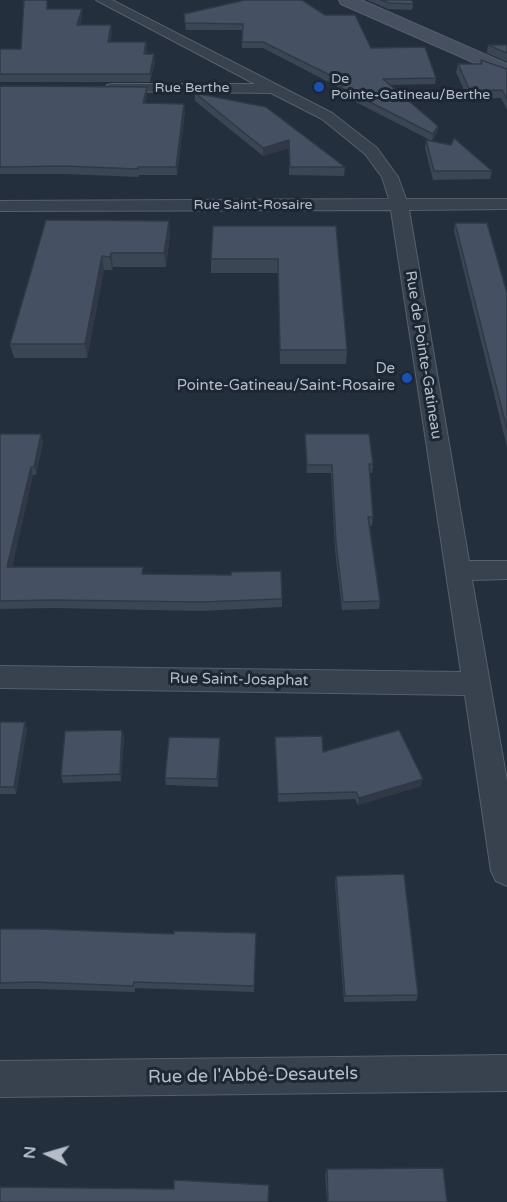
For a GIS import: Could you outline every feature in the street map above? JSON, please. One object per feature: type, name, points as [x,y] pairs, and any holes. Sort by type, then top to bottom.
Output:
[{"type":"street","name":"Rue de Pointe-Gatineau","points":[[102,0],[277,89],[344,128],[372,151],[390,177],[399,204],[507,871]]},
{"type":"street","points":[[347,0],[507,71]]},
{"type":"street","name":"Rue Berthe","points":[[93,88],[277,89]]},
{"type":"street","name":"Rue Saint-Rosaire","points":[[0,206],[507,204]]},
{"type":"street","points":[[458,571],[507,570]]},
{"type":"street","name":"Rue Saint-Josaphat","points":[[0,677],[477,684]]},
{"type":"street","name":"Rue de l'Abbé-Desautels","points":[[0,1079],[507,1073]]},
{"type":"building","points":[[24,0],[47,0],[47,9],[82,9],[77,25],[111,25],[108,42],[146,42],[144,54],[154,54],[150,74],[0,74],[0,49],[21,49]]},
{"type":"building","points":[[245,0],[302,0],[325,15],[355,15],[371,48],[425,47],[436,78],[383,79],[438,126],[433,134],[340,87],[348,84],[263,42],[242,42],[243,24],[185,23],[184,14]]},
{"type":"building","points":[[381,0],[412,0],[413,4],[389,3]]},
{"type":"building","points":[[488,45],[507,45],[507,53]]},
{"type":"building","points":[[481,60],[507,69],[507,99],[502,90],[470,91],[458,64],[482,64]]},
{"type":"building","points":[[0,86],[147,87],[143,103],[184,104],[176,167],[138,167],[138,169],[63,166],[0,167]]},
{"type":"building","points":[[195,93],[266,107],[345,167],[290,167],[289,140],[263,148]]},
{"type":"building","points":[[454,138],[492,171],[434,171],[426,140],[451,145]]},
{"type":"building","points":[[46,220],[169,221],[164,253],[111,253],[110,257],[102,256],[85,344],[10,344]]},
{"type":"building","points":[[455,223],[487,223],[507,293],[507,429]]},
{"type":"building","points":[[213,226],[336,226],[347,350],[280,350],[278,259],[211,259]]},
{"type":"building","points":[[0,434],[41,434],[7,567],[143,567],[142,574],[231,575],[231,572],[281,571],[282,599],[201,602],[0,601]]},
{"type":"building","points":[[305,434],[369,434],[373,464],[369,464],[373,517],[368,517],[380,601],[343,602],[336,543],[332,465],[307,465]]},
{"type":"building","points":[[0,722],[25,722],[14,787],[0,787]]},
{"type":"building","points":[[122,730],[120,774],[61,776],[65,731]]},
{"type":"building","points":[[399,730],[423,779],[359,798],[356,792],[278,794],[275,737],[322,736],[323,752]]},
{"type":"building","points":[[169,737],[220,738],[217,779],[165,778]]},
{"type":"building","points":[[404,874],[418,995],[345,996],[336,876]]},
{"type":"building","points":[[0,929],[174,934],[174,931],[256,933],[254,986],[134,982],[133,986],[0,983]]},
{"type":"building","points":[[443,1168],[447,1202],[328,1202],[327,1169]]},
{"type":"building","points":[[174,1180],[269,1185],[268,1202],[0,1202],[0,1187],[174,1189]]},
{"type":"place","name":"De Pointe-Gatineau/Berthe","points":[[319,87]]},
{"type":"place","name":"De Pointe-Gatineau/Saint-Rosaire","points":[[407,378]]}]
